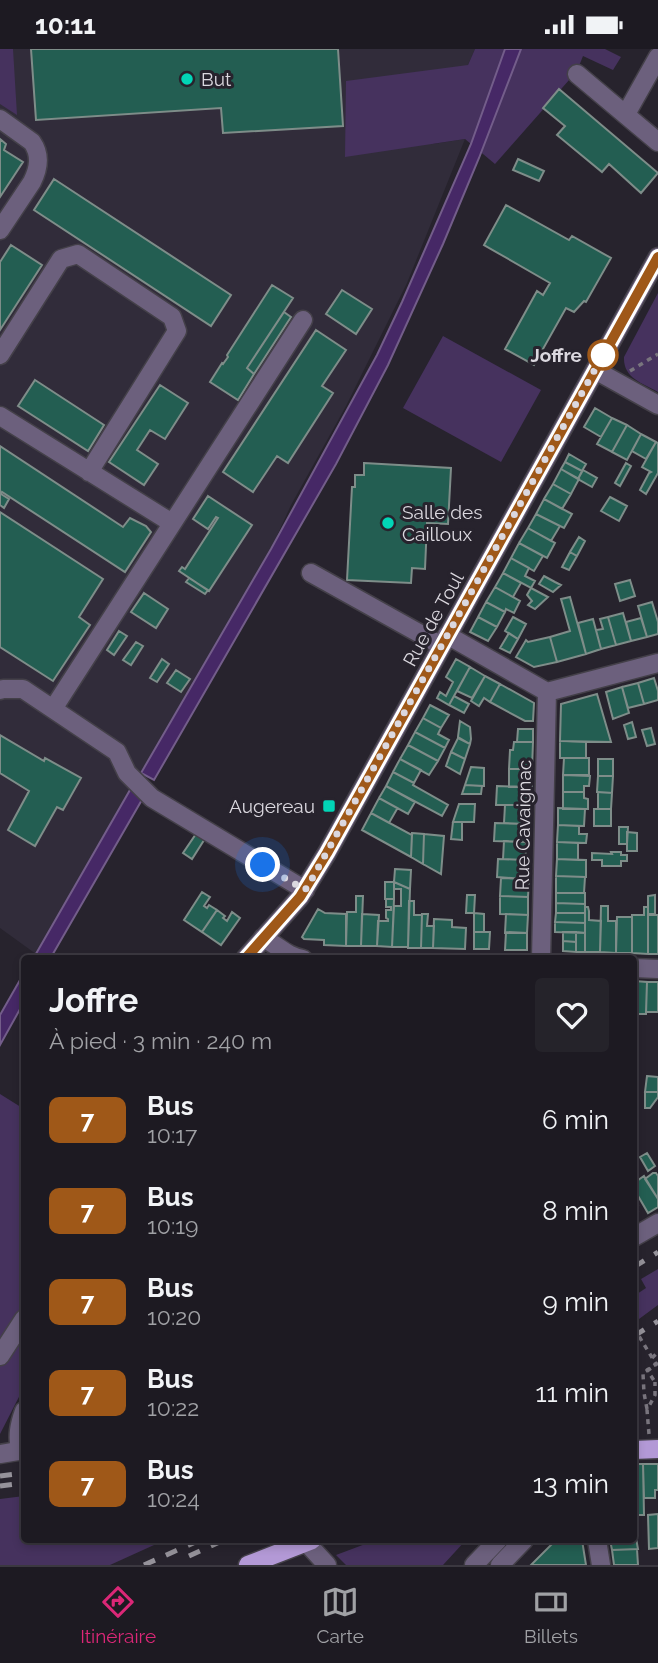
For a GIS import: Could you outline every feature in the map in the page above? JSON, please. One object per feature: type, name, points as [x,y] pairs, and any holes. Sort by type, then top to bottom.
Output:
[{"type":"main road","points":[[637,1450],[658,1449]]},
{"type":"main road","points":[[248,1565],[304,1543]]},
{"type":"street","points":[[626,114],[658,57]]},
{"type":"street","points":[[577,74],[658,142]]},
{"type":"street","points":[[0,120],[32,142],[38,159],[32,181],[0,230]]},
{"type":"street","points":[[0,355],[61,259],[78,254],[173,317],[177,331],[89,472]]},
{"type":"street","name":"Rue de Toul","points":[[248,955],[288,913],[327,853],[658,257]]},
{"type":"street","points":[[53,709],[303,320]]},
{"type":"street","points":[[595,370],[658,405]]},
{"type":"street","points":[[0,416],[172,523]]},
{"type":"street","points":[[311,573],[547,692],[658,663]]},
{"type":"street","points":[[1,687],[23,689],[53,709],[117,752],[127,773],[152,798],[305,890]]},
{"type":"street","name":"Rue Cavaignac","points":[[541,955],[547,692]]},
{"type":"street","points":[[263,938],[265,955]]},
{"type":"street","points":[[263,938],[276,944],[288,955]]},
{"type":"street","points":[[637,968],[658,969]]},
{"type":"street","points":[[637,1235],[658,1223]]},
{"type":"street","points":[[0,1356],[21,1324]]},
{"type":"street","points":[[21,1419],[18,1437],[21,1447]]},
{"type":"street","points":[[0,1454],[21,1450]]},
{"type":"street","points":[[310,1543],[327,1565]]},
{"type":"street","points":[[474,1565],[511,1543]]},
{"type":"street","points":[[500,1565],[511,1543]]},
{"type":"street","points":[[597,1543],[601,1565]]},
{"type":"path","points":[[614,381],[658,354]]},
{"type":"path","points":[[637,1333],[657,1364]]},
{"type":"path","points":[[652,1358],[658,1352]]},
{"type":"path","points":[[647,1410],[655,1395],[655,1382],[647,1370],[657,1364]]},
{"type":"path","points":[[657,1364],[643,1374],[649,1436],[658,1436]]},
{"type":"shaded area","points":[[0,49],[475,49],[433,144],[465,139],[407,283],[346,406],[291,505],[271,549],[36,954],[0,928]]},
{"type":"shaded area","points":[[0,49],[13,49],[17,115],[0,104]]},
{"type":"shaded area","points":[[475,49],[605,49],[621,57],[613,70],[583,56],[577,71],[495,164],[465,139],[345,157],[346,81],[468,65]]},
{"type":"shaded area","points":[[505,49],[521,49],[443,244],[388,365],[336,464],[154,780],[141,773],[271,549],[377,355],[471,144]]},
{"type":"shaded area","points":[[658,293],[658,392],[630,375],[624,357]]},
{"type":"shaded area","points":[[443,336],[541,390],[501,462],[403,408]]},
{"type":"shaded area","points":[[134,783],[147,791],[52,955],[35,955]]},
{"type":"shaded area","points":[[21,978],[21,1007],[0,1045],[0,1015]]},
{"type":"shaded area","points":[[0,1094],[21,1107],[21,1393],[0,1434]]},
{"type":"shaded area","points":[[658,1269],[658,1305],[639,1319],[637,1294],[646,1288],[641,1279]]},
{"type":"shaded area","points":[[21,1496],[21,1543],[158,1543],[110,1565],[0,1565],[0,1499]]},
{"type":"shaded area","points":[[368,1543],[463,1543],[443,1565],[346,1565],[336,1555]]},
{"type":"building","name":"But","points":[[31,49],[338,49],[343,126],[223,133],[221,108],[36,120]]},
{"type":"building","points":[[559,89],[658,173],[641,193],[609,164],[602,172],[557,135],[565,126],[543,108]]},
{"type":"building","points":[[0,139],[6,144],[4,150],[23,162],[0,197]]},
{"type":"building","points":[[518,159],[544,171],[539,181],[513,170]]},
{"type":"building","points":[[54,179],[231,295],[211,326],[34,210]]},
{"type":"building","points":[[506,205],[569,240],[572,236],[611,258],[586,302],[574,312],[566,308],[534,365],[505,349],[537,291],[543,295],[550,283],[484,245]]},
{"type":"building","points":[[11,245],[42,265],[0,330],[0,262]]},
{"type":"building","points":[[272,285],[293,298],[247,368],[254,374],[238,400],[210,382]]},
{"type":"building","points":[[342,290],[372,309],[356,334],[326,314]]},
{"type":"building","points":[[284,312],[291,317],[254,374],[247,368]]},
{"type":"building","points":[[316,330],[346,350],[322,386],[333,393],[288,463],[277,456],[253,492],[223,472]]},
{"type":"building","points":[[35,380],[104,425],[88,451],[18,406]]},
{"type":"building","points":[[160,385],[188,403],[165,439],[150,430],[137,450],[158,464],[144,485],[109,462]]},
{"type":"building","points":[[595,408],[612,418],[601,437],[584,427]]},
{"type":"building","points":[[612,418],[627,425],[612,452],[597,444]]},
{"type":"building","points":[[627,425],[641,434],[627,460],[612,452]]},
{"type":"building","points":[[641,434],[656,442],[646,459],[632,451]]},
{"type":"building","points":[[656,442],[658,473],[646,494],[640,490],[651,472],[642,467]]},
{"type":"building","points":[[0,446],[123,527],[130,518],[146,526],[151,532],[125,572],[2,492],[1,494],[9,499],[4,508],[0,505]]},
{"type":"building","points":[[569,454],[586,464],[582,471],[565,462]]},
{"type":"building","points":[[565,462],[582,471],[578,479],[561,469]]},
{"type":"building","name":"Salle des Cailloux","points":[[364,463],[451,468],[448,524],[427,523],[425,569],[412,568],[411,583],[347,580],[352,487],[355,487],[355,475],[364,475]]},
{"type":"building","points":[[626,463],[631,466],[620,486],[615,483]]},
{"type":"building","points":[[561,469],[579,479],[571,494],[553,484]]},
{"type":"building","points":[[583,470],[597,478],[592,487],[578,479]]},
{"type":"building","points":[[553,484],[571,494],[562,509],[544,499]]},
{"type":"building","points":[[208,496],[252,525],[209,591],[179,571],[182,567],[185,569],[218,518],[216,517],[208,529],[193,519]]},
{"type":"building","points":[[610,497],[627,506],[619,521],[601,511]]},
{"type":"building","points":[[544,499],[572,514],[564,528],[536,514]]},
{"type":"building","points":[[0,512],[103,579],[79,617],[90,625],[53,681],[0,647]]},
{"type":"building","points":[[536,514],[560,526],[551,541],[528,528]]},
{"type":"building","points":[[528,528],[555,543],[547,558],[519,543]]},
{"type":"building","points":[[579,537],[585,541],[577,556],[570,552]]},
{"type":"building","points":[[519,543],[543,556],[534,571],[511,558]]},
{"type":"building","points":[[570,552],[577,556],[569,570],[562,567]]},
{"type":"building","points":[[511,558],[529,568],[525,576],[535,581],[531,588],[503,573]]},
{"type":"building","points":[[503,573],[521,583],[513,597],[495,587]]},
{"type":"building","points":[[544,576],[561,585],[553,592],[539,584]]},
{"type":"building","points":[[189,578],[208,590],[205,594],[186,582]]},
{"type":"building","points":[[630,580],[635,596],[620,601],[615,584]]},
{"type":"building","points":[[495,587],[520,601],[514,613],[506,609],[505,612],[486,602]]},
{"type":"building","points":[[531,588],[548,597],[535,609],[528,605],[532,601],[527,595]]},
{"type":"building","points":[[144,593],[168,609],[156,628],[131,612]]},
{"type":"building","points":[[570,597],[586,654],[557,662],[550,637],[570,631],[561,599]]},
{"type":"building","points":[[486,602],[505,612],[497,627],[478,617]]},
{"type":"building","points":[[652,602],[658,622],[658,634],[647,637],[638,606]]},
{"type":"building","points":[[623,613],[631,641],[616,645],[608,617]]},
{"type":"building","points":[[478,617],[497,627],[488,641],[470,632]]},
{"type":"building","points":[[513,617],[526,624],[518,639],[505,631]]},
{"type":"building","points":[[608,617],[616,645],[601,649],[596,630],[603,629],[600,619]]},
{"type":"building","points":[[641,618],[647,637],[631,641],[626,622]]},
{"type":"building","points":[[593,619],[601,649],[586,654],[578,623]]},
{"type":"building","points":[[119,631],[127,636],[114,655],[107,650]]},
{"type":"building","points":[[509,633],[518,639],[510,653],[500,648]]},
{"type":"building","points":[[550,637],[557,662],[534,667],[516,657],[526,640],[528,642]]},
{"type":"building","points":[[136,642],[143,646],[131,665],[123,660]]},
{"type":"building","points":[[162,659],[169,664],[157,682],[150,678]]},
{"type":"building","points":[[456,659],[470,667],[449,705],[437,698],[440,692],[446,696],[453,682],[446,677]]},
{"type":"building","points":[[470,667],[485,676],[472,698],[457,691]]},
{"type":"building","points":[[176,670],[190,679],[181,692],[167,683]]},
{"type":"building","points":[[485,676],[500,684],[490,702],[484,698],[479,706],[471,701]]},
{"type":"building","points":[[654,678],[658,700],[644,704],[638,683]]},
{"type":"building","points":[[638,683],[644,704],[628,708],[622,687]]},
{"type":"building","points":[[500,684],[534,703],[533,721],[525,721],[490,702]]},
{"type":"building","points":[[622,687],[629,713],[613,719],[606,692]]},
{"type":"building","points":[[597,694],[611,742],[560,741],[561,704]]},
{"type":"building","points":[[454,696],[469,704],[464,713],[449,705]]},
{"type":"building","points":[[430,705],[449,715],[441,728],[423,718]]},
{"type":"building","points":[[423,718],[441,728],[438,734],[449,740],[445,748],[415,732]]},
{"type":"building","points":[[460,721],[470,727],[470,744],[458,737]]},
{"type":"building","points":[[632,722],[636,737],[628,739],[624,725]]},
{"type":"building","points":[[651,728],[655,744],[647,746],[642,730]]},
{"type":"building","points":[[518,729],[533,729],[533,742],[517,742]]},
{"type":"building","points":[[415,732],[445,748],[438,761],[408,745]]},
{"type":"building","points":[[0,735],[44,761],[45,758],[81,778],[63,810],[57,807],[35,846],[8,830],[29,791],[0,773]]},
{"type":"building","points":[[458,738],[470,744],[465,759],[451,752]]},
{"type":"building","points":[[560,741],[586,742],[586,758],[560,758]]},
{"type":"building","points":[[514,742],[533,742],[532,769],[509,769],[510,750],[513,750]]},
{"type":"building","points":[[408,745],[438,761],[429,775],[400,759]]},
{"type":"building","points":[[451,752],[465,759],[460,774],[446,766]]},
{"type":"building","points":[[564,758],[589,758],[589,775],[563,775]]},
{"type":"building","points":[[400,759],[421,770],[414,783],[393,772]]},
{"type":"building","points":[[598,759],[613,759],[613,776],[598,776]]},
{"type":"building","points":[[471,767],[484,768],[484,786],[465,785]]},
{"type":"building","points":[[509,769],[532,769],[532,787],[509,787]]},
{"type":"building","points":[[393,772],[448,805],[442,816],[386,786]]},
{"type":"building","points":[[563,775],[590,776],[589,786],[584,786],[584,792],[563,792]]},
{"type":"building","points":[[598,776],[613,776],[612,793],[597,792]]},
{"type":"building","points":[[465,785],[482,786],[481,794],[462,794]]},
{"type":"building","points":[[386,786],[415,802],[408,814],[379,798]]},
{"type":"building","points":[[497,786],[527,787],[527,805],[496,805]]},
{"type":"building","points":[[563,792],[584,792],[584,798],[588,799],[588,809],[563,809]]},
{"type":"building","points":[[598,792],[612,793],[611,809],[598,809]]},
{"type":"building","points":[[379,798],[399,809],[389,823],[371,813]]},
{"type":"building","points":[[459,804],[475,804],[474,822],[453,822]]},
{"type":"building","points":[[505,805],[527,805],[526,824],[504,823]]},
{"type":"building","points":[[558,808],[585,809],[584,826],[558,825]]},
{"type":"building","points":[[594,809],[611,809],[611,826],[594,826]]},
{"type":"building","points":[[371,813],[412,835],[411,857],[362,830]]},
{"type":"building","points":[[453,822],[462,822],[462,840],[451,839]]},
{"type":"building","points":[[495,823],[526,824],[526,842],[494,841]]},
{"type":"building","points":[[558,825],[579,826],[579,834],[587,834],[586,843],[557,842]]},
{"type":"building","points":[[619,827],[628,827],[627,844],[619,844]]},
{"type":"building","points":[[198,831],[206,837],[192,859],[183,853]]},
{"type":"building","points":[[627,832],[637,833],[637,851],[627,851]]},
{"type":"building","points":[[412,833],[424,834],[423,864],[411,857]]},
{"type":"building","points":[[424,834],[444,836],[441,874],[423,864]]},
{"type":"building","points":[[504,841],[526,842],[525,860],[503,859]]},
{"type":"building","points":[[557,842],[578,843],[578,860],[557,859]]},
{"type":"building","points":[[611,852],[627,855],[627,861],[621,861],[621,866],[602,866],[602,860],[592,860],[592,853],[612,854]]},
{"type":"building","points":[[498,859],[525,860],[524,879],[497,877]]},
{"type":"building","points":[[557,859],[586,860],[586,877],[556,876]]},
{"type":"building","points":[[395,869],[411,870],[410,889],[394,882]]},
{"type":"building","points":[[556,876],[585,877],[584,893],[556,893]]},
{"type":"building","points":[[501,878],[529,879],[528,897],[500,896]]},
{"type":"building","points":[[385,882],[394,882],[394,899],[385,899]]},
{"type":"building","points":[[394,882],[410,889],[408,947],[392,947],[394,906],[401,906],[401,889],[394,889]]},
{"type":"building","points":[[202,892],[210,897],[204,906],[207,908],[209,905],[217,910],[202,932],[184,920]]},
{"type":"building","points":[[556,893],[585,893],[585,904],[556,903]]},
{"type":"building","points":[[467,895],[475,895],[474,913],[466,913]]},
{"type":"building","points":[[655,895],[655,914],[648,914],[648,896]]},
{"type":"building","points":[[356,896],[363,896],[361,946],[346,946],[347,912],[356,912]]},
{"type":"building","points":[[500,896],[528,897],[528,915],[500,914]]},
{"type":"building","points":[[386,899],[394,899],[392,947],[377,946],[378,921],[388,921],[386,910],[391,910],[391,907],[386,907]]},
{"type":"building","points":[[409,901],[414,901],[414,915],[422,915],[421,948],[408,948]]},
{"type":"building","points":[[556,903],[585,904],[585,913],[556,913]]},
{"type":"building","points":[[601,906],[608,906],[608,921],[616,921],[616,953],[600,952]]},
{"type":"building","points":[[585,907],[588,907],[589,920],[601,921],[600,952],[585,952]]},
{"type":"building","points":[[644,907],[648,907],[648,954],[632,953],[632,915],[644,915]]},
{"type":"building","points":[[318,909],[325,913],[346,914],[346,946],[324,945],[324,940],[302,937]]},
{"type":"building","points":[[217,910],[227,921],[232,912],[240,918],[221,945],[202,932]]},
{"type":"building","points":[[474,913],[484,914],[484,932],[474,932]]},
{"type":"building","points":[[556,913],[585,913],[585,923],[555,922]]},
{"type":"building","points":[[362,914],[379,915],[377,946],[361,946]]},
{"type":"building","points":[[422,914],[428,914],[427,926],[434,926],[433,948],[421,948]]},
{"type":"building","points":[[506,914],[528,915],[527,933],[505,933]]},
{"type":"building","points":[[648,915],[658,915],[658,954],[648,954]]},
{"type":"building","points":[[617,917],[632,917],[632,953],[616,953]]},
{"type":"building","points":[[434,919],[452,920],[452,927],[466,928],[465,949],[433,948]]},
{"type":"building","points":[[555,922],[585,923],[585,933],[555,932]]},
{"type":"building","points":[[474,932],[490,932],[489,949],[474,949]]},
{"type":"building","points":[[506,932],[527,933],[527,950],[505,950]]},
{"type":"building","points":[[563,932],[576,932],[576,942],[563,941]]},
{"type":"building","points":[[576,932],[585,933],[585,952],[576,952]]},
{"type":"building","points":[[563,941],[576,942],[576,952],[563,951]]},
{"type":"building","points":[[637,981],[647,982],[646,1014],[637,1014]]},
{"type":"building","points":[[647,982],[658,982],[658,1012],[646,1012]]},
{"type":"building","points":[[647,1076],[658,1077],[658,1092],[645,1092]]},
{"type":"building","points":[[645,1092],[658,1092],[658,1097],[650,1108],[645,1108]]},
{"type":"building","points":[[647,1153],[655,1166],[648,1171],[640,1157]]},
{"type":"building","points":[[653,1173],[658,1176],[658,1199],[645,1179]]},
{"type":"building","points":[[644,1176],[658,1199],[658,1207],[648,1213],[637,1194],[637,1181]]},
{"type":"building","points":[[637,1464],[643,1464],[644,1515],[637,1515]]},
{"type":"building","points":[[643,1464],[658,1464],[658,1490],[655,1490],[655,1498],[644,1498]]},
{"type":"building","points":[[658,1514],[658,1548],[649,1549],[648,1515]]},
{"type":"building","points":[[553,1543],[582,1543],[586,1565],[531,1565]]},
{"type":"building","points":[[611,1543],[637,1543],[638,1549],[612,1550]]},
{"type":"building","points":[[637,1549],[638,1565],[614,1565],[612,1550]]},
{"type":"railway","points":[[637,1265],[658,1252]]},
{"type":"railway","points":[[637,1334],[658,1321]]},
{"type":"railway","points":[[0,1476],[21,1473]]},
{"type":"railway","points":[[0,1486],[21,1483]]},
{"type":"railway","points":[[144,1565],[193,1543]]},
{"type":"railway","points":[[189,1556],[217,1543]]},
{"type":"bus line","name":"7","points":[[249,955],[288,913],[308,886],[658,257]]},
{"type":"place","name":"But","points":[[187,79]]},
{"type":"place","name":"Joffre","points":[[603,355]]},
{"type":"place","name":"Salle des Cailloux","points":[[388,523]]},
{"type":"place","name":"Augereau","points":[[329,806]]},
{"type":"route","points":[[263,865],[305,890],[308,886],[603,355]]}]
